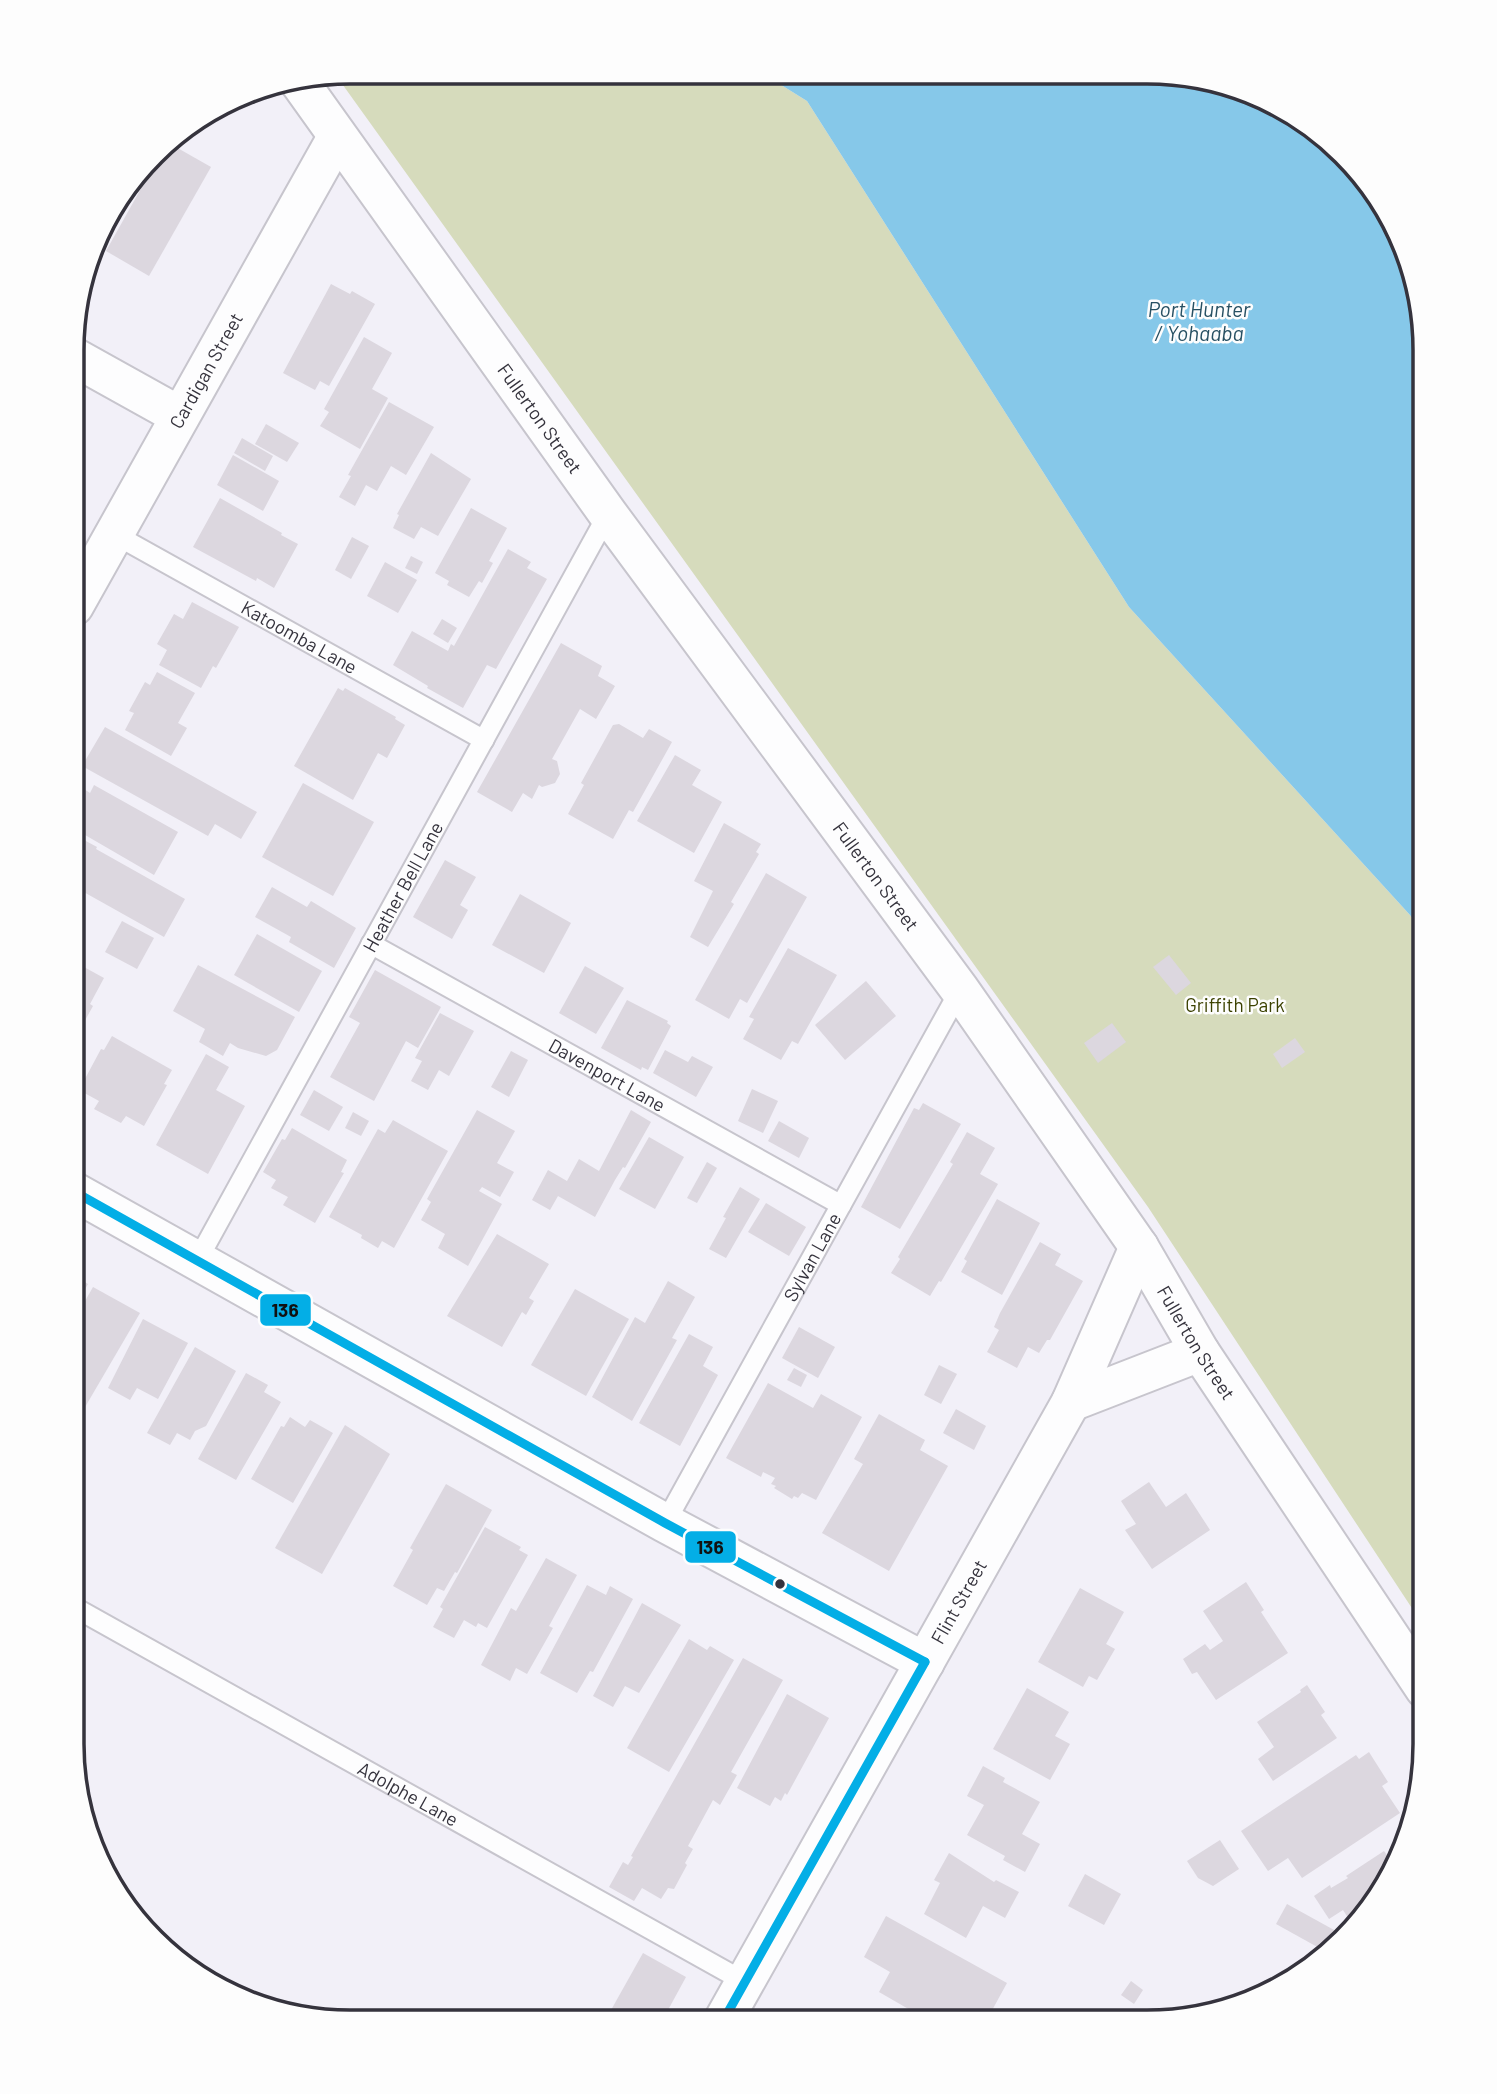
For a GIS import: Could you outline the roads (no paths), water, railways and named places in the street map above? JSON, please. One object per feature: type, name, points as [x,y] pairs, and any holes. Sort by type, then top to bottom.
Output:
[{"type":"street","name":"Fullerton Street","points":[[303,88],[608,514],[960,990],[1139,1247],[1200,1352],[1413,1671]]},
{"type":"street","name":"Cardigan Street","points":[[84,588],[337,137]]},
{"type":"street","points":[[84,363],[180,416]]},
{"type":"street","points":[[84,1197],[665,1523],[925,1662]]},
{"type":"street","name":"Flint Street","points":[[729,2010],[1071,1402],[1139,1247]]},
{"type":"street","points":[[1071,1402],[1200,1352]]},
{"type":"lane","name":"Heather Bell Lane","points":[[197,1261],[608,514]]},
{"type":"lane","name":"Katoomba Lane","points":[[114,534],[484,740]]},
{"type":"lane","name":"Davenport Lane","points":[[371,944],[841,1205]]},
{"type":"lane","name":"Sylvan Lane","points":[[665,1523],[960,990]]},
{"type":"lane","name":"Adolphe Lane","points":[[84,1613],[745,1982]]},
{"type":"water","name":"Port Hunter / Yohaaba","points":[[780,84],[1182,86],[1233,98],[1265,111],[1309,139],[1335,162],[1358,188],[1393,248],[1411,315],[1413,919],[1129,607],[807,101]]},
{"type":"park label","name":"Griffith Park","points":[[1235,1005]]}]
